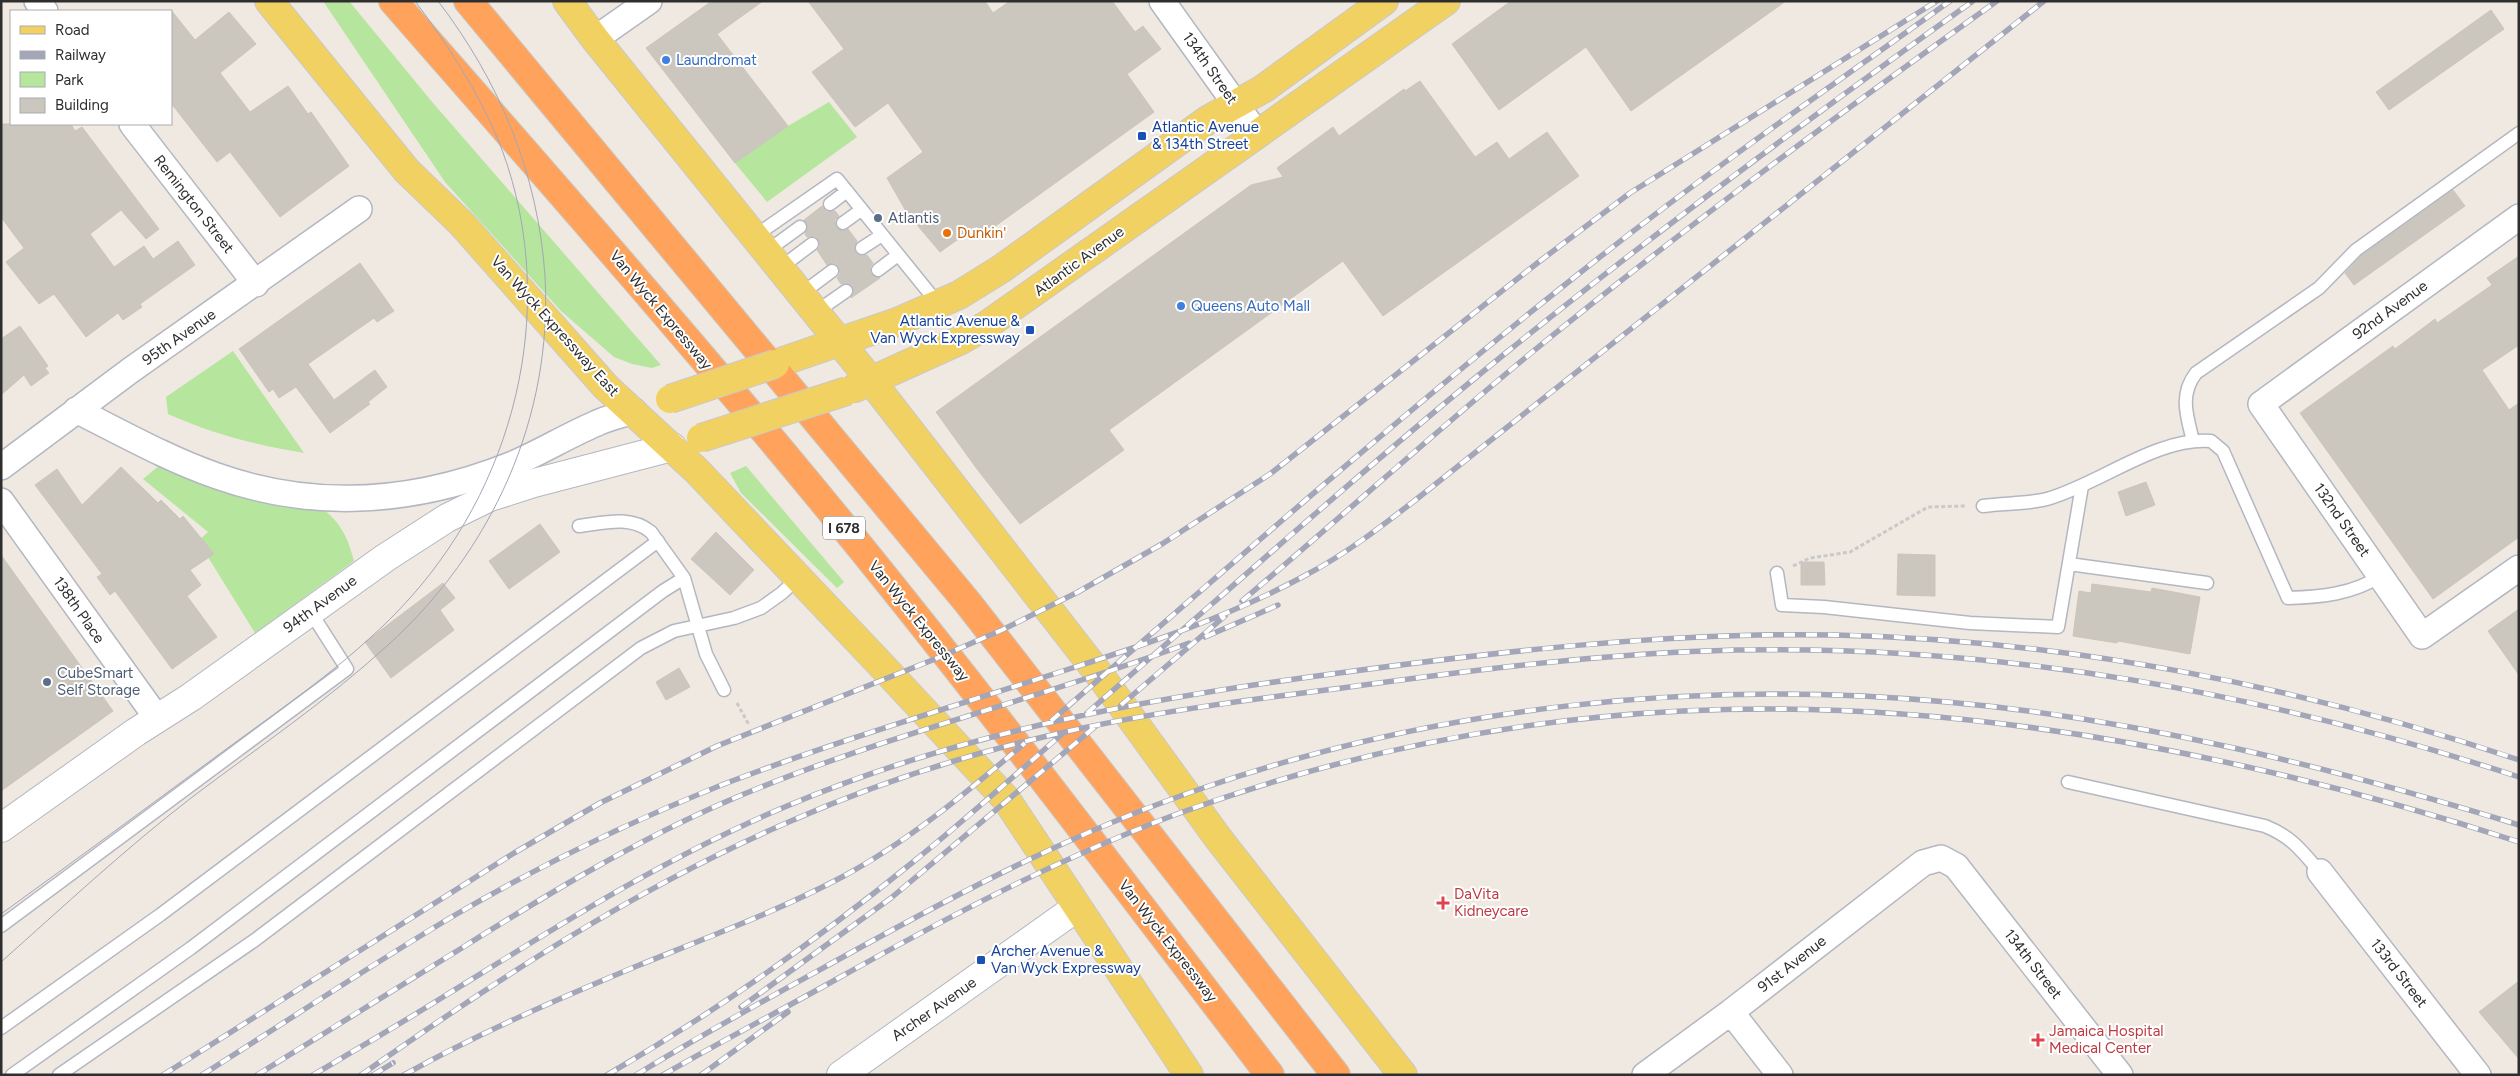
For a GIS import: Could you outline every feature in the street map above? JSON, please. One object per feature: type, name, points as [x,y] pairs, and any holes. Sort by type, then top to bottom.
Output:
[{"type":"highway","name":"Van Wyck Expressway","points":[[393,1],[808,482],[974,689],[1270,1075]]},
{"type":"highway","points":[[468,1],[963,595],[1336,1075]]},
{"type":"main road","name":"Van Wyck Expressway East","points":[[269,1],[407,171],[462,224],[606,387],[672,448]]},
{"type":"main road","points":[[568,1],[595,40],[872,382],[1102,678],[1218,838],[1404,1075]]},
{"type":"main road","points":[[634,411],[812,352],[960,295],[1001,269],[1209,119],[1263,89],[1384,1]]},
{"type":"main road","name":"Atlantic Avenue","points":[[672,448],[872,382],[987,325],[1446,1]]},
{"type":"main road","points":[[672,448],[798,578],[1006,799],[1076,908],[1189,1075]]},
{"type":"main road","name":"94th Avenue","points":[[1,828],[157,718],[191,697],[407,543],[448,518],[490,498],[534,483],[672,448]]},
{"type":"main road","name":"Archer Avenue","points":[[842,1075],[1076,908]]},
{"type":"street","points":[[595,40],[648,1]]},
{"type":"street","name":"134th Street","points":[[1162,1],[1257,134]]},
{"type":"street","name":"Remington Street","points":[[133,125],[256,284]]},
{"type":"street","name":"95th Avenue","points":[[1,467],[76,410],[256,284],[359,209]]},
{"type":"street","name":"92nd Avenue","points":[[2261,404],[2519,217]]},
{"type":"street","name":"132nd Street","points":[[2261,404],[2422,636],[2519,568]]},
{"type":"street","points":[[76,410],[125,435],[216,476],[262,490],[295,495],[369,499],[406,495],[437,488],[513,464],[596,423],[634,411]]},
{"type":"street","name":"138th Place","points":[[1,501],[157,718]]},
{"type":"street","name":"134th Street","points":[[1941,858],[1956,866],[2120,1075]]},
{"type":"street","name":"91st Avenue","points":[[1651,1073],[1923,863],[1941,858]]},
{"type":"street","name":"133rd Street","points":[[2320,872],[2478,1075]]},
{"type":"street","points":[[1731,1012],[1780,1075]]},
{"type":"lane","points":[[2193,441],[2185,396],[2190,381],[2196,373],[2319,288],[2356,250],[2519,133]]},
{"type":"lane","points":[[767,252],[837,179],[938,305]]},
{"type":"lane","points":[[830,204],[847,191]]},
{"type":"lane","points":[[844,223],[861,210]]},
{"type":"lane","points":[[767,252],[800,227]]},
{"type":"lane","points":[[862,248],[882,234]]},
{"type":"lane","points":[[767,252],[812,244]]},
{"type":"lane","points":[[878,270],[898,255]]},
{"type":"lane","points":[[809,303],[832,271]]},
{"type":"lane","points":[[809,303],[846,291]]},
{"type":"lane","points":[[1983,506],[2046,499],[2082,486],[2157,451],[2193,441],[2211,441],[2223,451],[2288,598],[2345,593],[2381,576]]},
{"type":"lane","points":[[1777,573],[1782,606],[1824,607],[1970,623],[2058,627],[2082,486]]},
{"type":"lane","points":[[579,526],[618,521],[636,523],[651,532],[684,578],[709,664],[724,690]]},
{"type":"lane","points":[[1,1028],[160,915],[658,542]]},
{"type":"lane","points":[[2069,564],[2207,582]]},
{"type":"lane","points":[[12,1075],[191,948],[663,591],[684,578]]},
{"type":"lane","points":[[59,1075],[255,940],[624,660],[658,638],[698,625],[734,618],[761,608],[782,593],[798,578]]},
{"type":"lane","points":[[1,926],[347,669],[310,611]]},
{"type":"lane","points":[[2068,782],[2265,826],[2283,833],[2295,842],[2320,872]]},
{"type":"path","points":[[1777,573],[1810,558],[1850,552],[1928,507],[1983,506]]},
{"type":"path","points":[[724,690],[734,697],[749,725]]},
{"type":"green space","points":[[323,1],[349,1],[433,103],[661,365],[652,368],[632,364],[614,357],[561,311],[445,182]]},
{"type":"green space","points":[[829,102],[857,137],[767,202],[735,163],[788,126]]},
{"type":"green space","points":[[233,351],[304,453],[235,438],[202,428],[168,414],[166,397]]},
{"type":"green space","points":[[161,464],[321,508],[334,519],[343,531],[354,561],[255,633],[198,541],[208,532],[143,479]]},
{"type":"green space","points":[[746,466],[844,582],[837,588],[741,493],[730,473]]},
{"type":"building","points":[[712,1],[763,1],[717,34],[788,126],[735,163],[646,48]]},
{"type":"building","points":[[808,1],[985,1],[993,13],[1010,1],[1112,1],[1135,32],[1143,26],[1161,49],[1127,74],[1154,112],[983,235],[977,226],[940,252],[907,213],[887,178],[923,152],[888,103],[855,127],[812,72],[844,49]]},
{"type":"building","points":[[1511,1],[1786,1],[1631,111],[1586,47],[1499,110],[1452,44]]},
{"type":"building","points":[[2491,10],[2504,29],[2389,110],[2376,92]]},
{"type":"building","points":[[172,11],[195,40],[229,12],[256,44],[220,73],[250,112],[288,86],[308,114],[311,112],[349,166],[280,217],[230,152],[217,162],[172,104]]},
{"type":"building","points":[[1420,81],[1475,157],[1497,142],[1509,159],[1547,132],[1579,176],[1383,316],[1343,261],[1109,430],[1124,450],[1020,524],[936,412],[1251,185],[1283,177],[1277,168],[1333,127],[1339,136],[1404,89],[1405,91]]},
{"type":"building","points":[[1,124],[72,125],[75,131],[82,127],[159,229],[146,239],[121,210],[90,234],[114,267],[144,246],[153,259],[178,241],[195,265],[140,304],[142,307],[123,320],[118,313],[86,337],[54,294],[39,304],[6,262],[24,248],[1,217]]},
{"type":"building","points":[[2453,190],[2465,206],[2354,285],[2345,273],[2361,256]]},
{"type":"building","points":[[822,206],[827,212],[835,211],[839,216],[835,220],[836,227],[843,231],[848,229],[857,241],[854,248],[856,253],[862,256],[867,255],[873,263],[870,267],[871,274],[880,278],[851,298],[854,291],[852,286],[846,283],[841,284],[837,278],[840,274],[839,267],[835,263],[827,265],[817,250],[820,247],[819,240],[815,236],[807,237],[805,234],[808,227],[804,220]]},
{"type":"building","points":[[2519,256],[2519,345],[2482,370],[2509,410],[2519,403],[2519,537],[2433,599],[2300,413],[2393,346],[2395,349],[2435,319],[2437,323],[2492,285],[2487,278]]},
{"type":"building","points":[[360,263],[394,311],[377,322],[374,318],[308,364],[334,400],[375,370],[387,387],[368,402],[370,404],[330,433],[296,387],[279,398],[273,389],[269,392],[239,349]]},
{"type":"building","points":[[20,326],[48,366],[45,368],[49,373],[31,386],[24,375],[1,395],[1,339]]},
{"type":"building","points":[[121,467],[158,503],[161,500],[180,519],[183,516],[214,554],[190,570],[201,585],[187,596],[217,637],[172,669],[115,591],[110,595],[97,577],[102,574],[35,485],[57,469],[82,505]]},
{"type":"building","points":[[2146,482],[2155,505],[2126,516],[2118,492]]},
{"type":"building","points":[[540,524],[560,552],[509,589],[489,561]]},
{"type":"building","points":[[716,532],[754,570],[730,595],[691,559]]},
{"type":"building","points":[[1898,554],[1935,555],[1935,596],[1897,595]]},
{"type":"building","points":[[1,555],[113,711],[1,791]]},
{"type":"building","points":[[1801,562],[1824,562],[1825,585],[1801,585]]},
{"type":"building","points":[[443,583],[455,598],[440,610],[454,630],[391,678],[365,642]]},
{"type":"building","points":[[2092,584],[2151,592],[2152,588],[2200,597],[2190,654],[2118,641],[2117,643],[2073,636],[2079,591],[2091,593]]},
{"type":"building","points":[[2519,609],[2519,675],[2488,631]]},
{"type":"building","points":[[679,668],[690,687],[666,700],[656,682]]},
{"type":"building","points":[[2519,981],[2519,1059],[2479,1012]]},
{"type":"tram line","points":[[1,914],[300,695],[369,639],[410,598],[448,549],[479,496],[503,439],[519,379],[527,319],[526,257],[516,197],[497,137],[480,101],[460,67],[415,1]]},
{"type":"tram line","points":[[1,962],[166,817],[341,686],[388,645],[425,608],[458,568],[485,524],[508,478],[526,430],[538,380],[545,328],[545,276],[541,238],[534,201],[512,131],[480,64],[438,1]]},
{"type":"railway","points":[[163,1075],[514,853],[600,803],[717,746],[935,659],[1002,630],[1078,592],[1162,544],[1270,474],[1540,261],[1630,193],[1937,1]]},
{"type":"railway","points":[[1051,721],[1380,437],[1513,326],[1717,168],[1950,1]]},
{"type":"railway","points":[[1087,713],[1348,485],[1564,306],[1738,173],[1973,1]]},
{"type":"railway","points":[[1242,601],[1454,418],[1583,311],[1758,175],[1997,1]]},
{"type":"railway","points":[[202,1075],[455,915],[553,861],[689,798],[809,753],[1158,639],[1248,603],[1321,567],[1364,539],[1418,498],[2044,1]]},
{"type":"railway","points":[[1205,637],[1278,605]]},
{"type":"railway","points":[[1121,705],[1225,616]]},
{"type":"railway","points":[[313,1075],[611,895],[698,848],[787,806],[921,757],[990,738],[1128,706],[1268,683],[1462,657],[1649,640],[1773,635],[1836,635],[1923,639],[2009,646],[2096,657],[2268,689],[2352,710],[2519,760]]},
{"type":"railway","points":[[257,1075],[559,888],[689,818],[838,758],[1131,664],[1189,643]]},
{"type":"railway","points":[[361,1075],[464,1004],[623,905],[734,847],[826,806],[935,767],[1046,736],[1179,710],[1244,701],[1489,669],[1638,655],[1737,650],[1837,651],[1937,656],[2035,666],[2133,680],[2230,699],[2327,721],[2423,747],[2519,777]]},
{"type":"railway","points":[[636,1075],[765,1000],[975,886],[1064,843],[1155,805],[1293,760],[1384,737],[1477,719],[1570,706],[1664,697],[1759,694],[1853,696],[1947,702],[2020,710],[2092,720],[2236,748],[2378,784],[2519,825]]},
{"type":"railway","points":[[663,1075],[960,912],[1089,850],[1177,814],[1300,774],[1363,758],[1426,743],[1554,722],[1618,715],[1683,711],[1788,709],[1894,713],[2000,724],[2106,739],[2211,759],[2316,783],[2418,811],[2519,842]]},
{"type":"railway","points":[[741,1007],[891,898],[1096,726]]},
{"type":"railway","points":[[607,1075],[726,1001],[840,919],[951,831],[1062,734]]},
{"type":"railway","points":[[404,1075],[519,1017],[607,978],[766,913],[842,877],[914,832],[1025,743]]},
{"type":"railway","points":[[701,1075],[788,1012]]},
{"type":"railway","points":[[373,1075],[393,1063]]},
{"type":"place","name":"Laundromat","points":[[666,60]]},
{"type":"place","name":"Atlantic Avenue & 134th Street","points":[[1142,136]]},
{"type":"place","name":"Atlantis","points":[[878,218]]},
{"type":"place","name":"Dunkin'","points":[[947,233]]},
{"type":"place","name":"Queens Auto Mall","points":[[1181,306]]},
{"type":"place","name":"Atlantic Avenue & Van Wyck Expressway","points":[[1030,330]]},
{"type":"place","name":"CubeSmart Self Storage","points":[[47,682]]},
{"type":"place","name":"DaVita Kidneycare","points":[[1443,903]]},
{"type":"place","name":"Archer Avenue & Van Wyck Expressway","points":[[981,960]]},
{"type":"place","name":"Jamaica Hospital Medical Center","points":[[2038,1040]]}]
